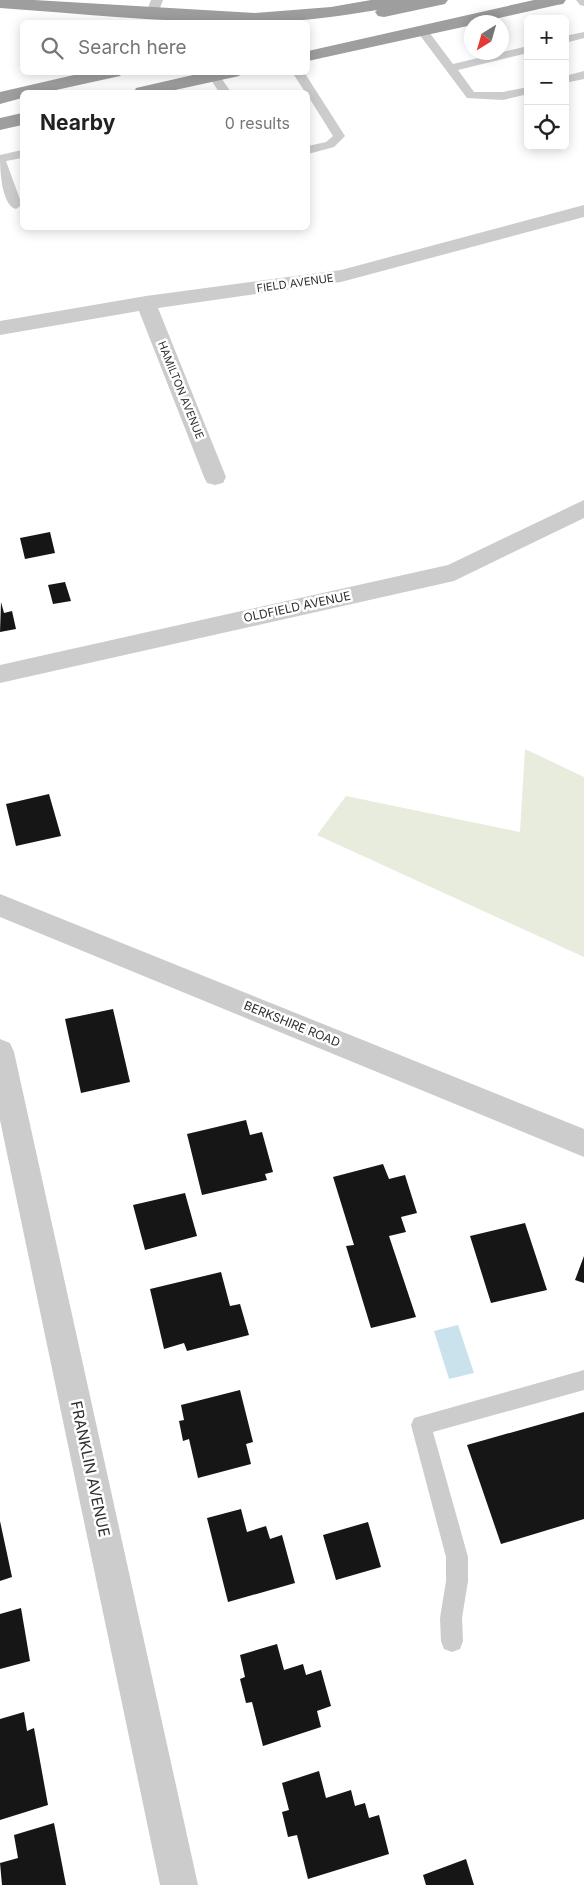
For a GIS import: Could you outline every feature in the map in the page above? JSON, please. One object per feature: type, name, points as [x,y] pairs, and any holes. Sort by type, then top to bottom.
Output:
[{"type":"highway","points":[[310,29],[439,0]]},
{"type":"highway","points":[[310,56],[557,0]]},
{"type":"highway","points":[[0,3],[155,7],[255,18],[331,12],[394,1]]},
{"type":"highway","points":[[36,90],[101,75]]},
{"type":"highway","points":[[152,90],[220,75]]},
{"type":"highway","points":[[0,98],[20,94]]},
{"type":"highway","points":[[0,124],[20,119]]},
{"type":"street","name":"FIELD AVENUE","points":[[0,328],[146,304],[341,276],[584,211]]},
{"type":"street","name":"HAMILTON AVENUE","points":[[146,304],[215,477]]},
{"type":"street","name":"OLDFIELD AVENUE","points":[[0,674],[454,572],[584,508]]},
{"type":"street","name":"BERKSHIRE ROAD","points":[[0,904],[584,1144]]},
{"type":"street","name":"FRANKLIN AVENUE","points":[[0,1052],[179,1885]]},
{"type":"lane","points":[[422,30],[471,96],[503,96],[524,91]]},
{"type":"lane","points":[[569,39],[584,35]]},
{"type":"lane","points":[[450,68],[524,50]]},
{"type":"lane","points":[[300,75],[310,90]]},
{"type":"lane","points":[[569,79],[584,75]]},
{"type":"lane","points":[[215,76],[223,90]]},
{"type":"lane","points":[[310,90],[340,136],[337,141],[329,145],[310,150]]},
{"type":"lane","points":[[16,205],[0,160],[20,155]]},
{"type":"lane","points":[[452,1641],[451,1618],[457,1581],[457,1557],[421,1425],[584,1380]]},
{"type":"shaded area","points":[[525,749],[584,777],[584,957],[317,835],[346,796],[520,832]]},
{"type":"water","points":[[458,1325],[474,1373],[449,1379],[434,1331]]},
{"type":"building","points":[[50,532],[55,553],[25,559],[20,538]]},
{"type":"building","points":[[65,582],[71,601],[53,604],[48,585]]},
{"type":"building","points":[[1,602],[4,613],[12,611],[16,629],[0,632]]},
{"type":"building","points":[[49,794],[61,836],[16,846],[6,804]]},
{"type":"building","points":[[113,1009],[130,1082],[81,1093],[65,1019]]},
{"type":"building","points":[[246,1120],[250,1135],[262,1132],[273,1172],[265,1174],[267,1180],[202,1195],[187,1134]]},
{"type":"building","points":[[383,1164],[389,1179],[405,1175],[417,1213],[401,1217],[406,1232],[389,1236],[416,1317],[371,1328],[346,1246],[354,1245],[333,1177]]},
{"type":"building","points":[[185,1193],[197,1236],[145,1250],[133,1205]]},
{"type":"building","points":[[525,1223],[547,1290],[491,1303],[470,1236]]},
{"type":"building","points":[[584,1256],[584,1283],[575,1280]]},
{"type":"building","points":[[221,1272],[230,1306],[240,1304],[249,1335],[187,1351],[184,1343],[164,1349],[150,1289]]},
{"type":"building","points":[[240,1390],[253,1442],[246,1444],[251,1464],[198,1478],[189,1439],[183,1441],[179,1421],[184,1420],[181,1405]]},
{"type":"building","points":[[584,1412],[584,1519],[501,1544],[467,1445]]},
{"type":"building","points":[[241,1509],[247,1532],[266,1526],[270,1539],[282,1535],[295,1583],[228,1602],[207,1518]]},
{"type":"building","points":[[0,1521],[12,1577],[0,1581]]},
{"type":"building","points":[[368,1522],[381,1567],[336,1580],[323,1535]]},
{"type":"building","points":[[21,1608],[30,1661],[0,1669],[0,1614]]},
{"type":"building","points":[[277,1644],[284,1670],[303,1664],[306,1675],[321,1670],[331,1706],[317,1711],[321,1727],[263,1746],[252,1702],[246,1703],[240,1679],[245,1677],[240,1655]]},
{"type":"building","points":[[24,1712],[27,1731],[34,1728],[48,1805],[0,1820],[0,1719]]},
{"type":"building","points":[[319,1771],[326,1798],[351,1790],[355,1806],[365,1803],[369,1818],[379,1815],[389,1854],[308,1879],[297,1835],[288,1837],[282,1812],[289,1810],[282,1783]]},
{"type":"building","points":[[54,1823],[66,1885],[2,1885],[0,1863],[18,1858],[14,1835]]},
{"type":"building","points":[[466,1859],[474,1885],[426,1885],[423,1875]]}]
